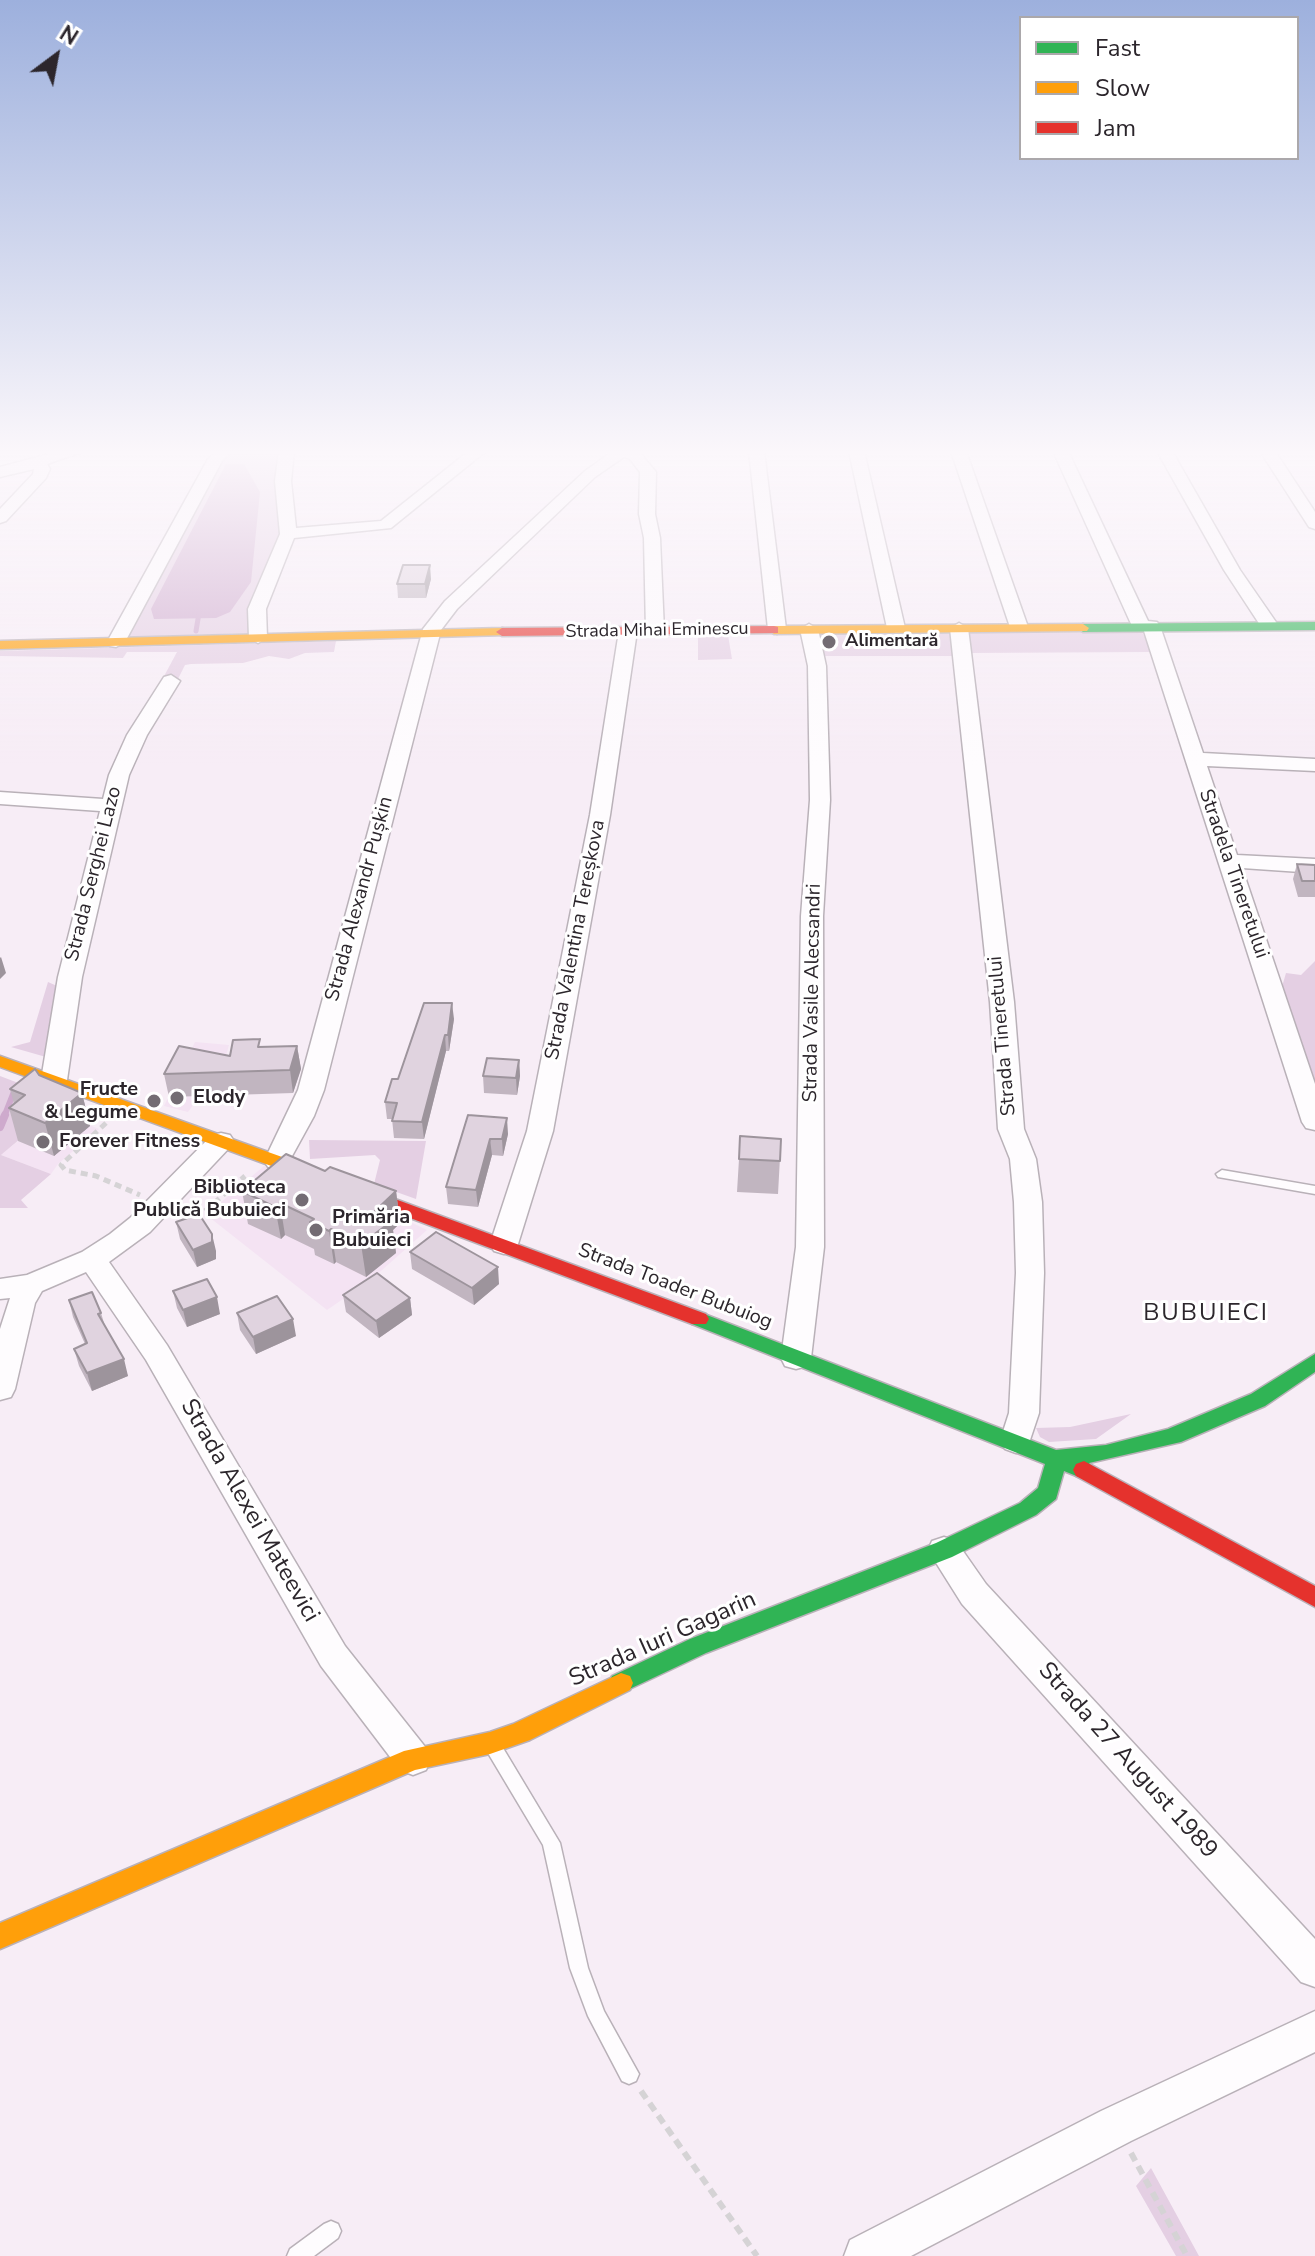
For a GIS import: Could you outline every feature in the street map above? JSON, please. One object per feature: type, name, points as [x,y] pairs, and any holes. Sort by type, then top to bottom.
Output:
[{"type":"street","points":[[116,642],[163,556]]},
{"type":"street","points":[[258,638],[257,609],[279,556]]},
{"type":"street","points":[[430,632],[451,605],[503,556]]},
{"type":"street","points":[[653,556],[655,631]]},
{"type":"street","points":[[768,556],[777,629]]},
{"type":"street","points":[[880,556],[896,628]]},
{"type":"street","points":[[994,556],[1019,627]]},
{"type":"street","name":"Stradela Tineretului","points":[[1112,556],[1163,656],[1194,759],[1231,861],[1315,1122]]},
{"type":"street","points":[[1224,556],[1269,625]]},
{"type":"street","name":"Strada Mihai Eminescu","points":[[0,645],[430,632],[1315,626]]},
{"type":"street","name":"Strada Tineretului","points":[[959,628],[1002,1002],[1011,1129],[1023,1159],[1028,1202],[1030,1273],[1024,1413],[1016,1441]]},
{"type":"street","name":"Strada Vasile Alecsandri","points":[[796,1358],[810,1247],[812,916],[820,800],[817,666],[809,629]]},
{"type":"street","name":"Strada Valentina Tereșkova","points":[[504,1244],[540,1131],[600,815],[628,631]]},
{"type":"street","name":"Strada Alexandr Pușkin","points":[[277,1161],[311,1090],[430,632]]},
{"type":"street","name":"Strada Serghei Lazo","points":[[54,1080],[70,977],[119,775],[137,735],[171,681]]},
{"type":"street","points":[[1194,759],[1315,765]]},
{"type":"street","points":[[0,798],[110,806]]},
{"type":"street","points":[[1231,861],[1315,866]]},
{"type":"street","name":"Strada Toader Bubuiog","points":[[0,1061],[504,1244],[1016,1441],[1100,1477],[1315,1597]]},
{"type":"street","points":[[0,1289],[32,1284],[92,1259],[120,1241],[161,1204],[221,1141]]},
{"type":"street","name":"Strada Alexei Mateevici","points":[[92,1259],[157,1353],[333,1656],[413,1759]]},
{"type":"street","points":[[0,1389],[21,1303],[32,1284]]},
{"type":"street","points":[[1057,1458],[1106,1453],[1173,1436],[1258,1400],[1315,1362]]},
{"type":"street","name":"Strada Iuri Gagarin","points":[[0,1936],[413,1759],[490,1743],[521,1732],[698,1646],[944,1550],[1028,1509],[1048,1493],[1057,1458]]},
{"type":"street","name":"Strada 27 August 1989","points":[[944,1550],[974,1594],[1315,1968]]},
{"type":"street","points":[[866,2256],[1116,2126],[1315,2031]]},
{"type":"lane","points":[[1222,1174],[1315,1190]]},
{"type":"lane","points":[[490,1743],[551,1843],[579,1968],[597,2016],[629,2074]]},
{"type":"lane","points":[[297,2256],[331,2231]]},
{"type":"path","points":[[93,1116],[106,1122],[106,1126],[61,1165],[65,1170],[96,1176],[161,1204]]},
{"type":"path","points":[[629,2074],[757,2256]]},
{"type":"path","points":[[1116,2126],[1187,2256]]},
{"type":"shaded area","points":[[170,556],[275,556],[253,633],[126,637]]},
{"type":"shaded area","points":[[178,556],[254,556],[251,582],[230,612],[216,618],[154,619],[151,609]]},
{"type":"shaded area","points":[[1142,632],[1153,652],[968,653],[965,633]]},
{"type":"shaded area","points":[[818,634],[951,634],[956,656],[822,656]]},
{"type":"shaded area","points":[[698,635],[728,635],[732,659],[698,660]]},
{"type":"shaded area","points":[[336,641],[334,652],[305,653],[289,659],[269,656],[243,663],[185,665],[178,679],[163,678],[177,652],[127,652],[123,658],[0,656],[0,651]]},
{"type":"shaded area","points":[[1315,961],[1315,1102],[1279,997],[1286,973],[1301,975]]},
{"type":"shaded area","points":[[48,982],[57,986],[46,1057],[11,1047],[30,1042]]},
{"type":"shaded area","points":[[195,1042],[229,1045],[219,1081],[212,1080],[188,1112],[164,1106]]},
{"type":"shaded area","points":[[0,1076],[34,1089],[33,1128],[1,1155],[51,1174],[21,1200],[28,1208],[0,1208]]},
{"type":"shaded area","points":[[55,1111],[99,1129],[58,1164],[51,1174],[1,1155]]},
{"type":"shaded area","points":[[309,1140],[426,1141],[416,1199],[374,1184],[380,1160],[375,1155],[310,1159]]},
{"type":"shaded area","points":[[264,1166],[427,1230],[372,1279],[327,1310],[209,1217],[214,1208]]},
{"type":"shaded area","points":[[1131,1414],[1096,1439],[1049,1442],[1040,1437],[1036,1428],[1070,1427]]},
{"type":"shaded area","points":[[1151,2168],[1199,2256],[1176,2256],[1136,2186]]},
{"type":"building","points":[[403,565],[430,565],[425,584],[397,584]]},
{"type":"building","points":[[1297,864],[1315,865],[1315,881],[1302,881]]},
{"type":"building","points":[[424,1003],[452,1003],[448,1035],[445,1035],[422,1122],[392,1121],[397,1103],[385,1102],[392,1079],[398,1079]]},
{"type":"building","points":[[260,1039],[258,1047],[297,1046],[290,1070],[164,1074],[179,1046],[230,1056],[233,1040]]},
{"type":"building","points":[[487,1058],[519,1060],[516,1078],[483,1076]]},
{"type":"building","points":[[35,1069],[39,1075],[82,1093],[45,1123],[9,1108],[25,1095],[10,1089]]},
{"type":"building","points":[[468,1115],[507,1118],[502,1139],[490,1139],[476,1190],[446,1187]]},
{"type":"building","points":[[740,1136],[781,1139],[780,1161],[739,1159]]},
{"type":"building","points":[[286,1154],[325,1171],[330,1167],[396,1191],[375,1211],[392,1221],[361,1244],[310,1222],[314,1219],[280,1203],[275,1207],[242,1191]]},
{"type":"building","points":[[199,1214],[212,1234],[212,1242],[193,1250],[176,1222]]},
{"type":"building","points":[[436,1232],[498,1267],[472,1288],[410,1252]]},
{"type":"building","points":[[377,1273],[410,1298],[376,1321],[343,1295]]},
{"type":"building","points":[[207,1279],[217,1297],[183,1310],[173,1291]]},
{"type":"building","points":[[92,1292],[101,1313],[98,1314],[124,1359],[87,1373],[74,1349],[87,1343],[69,1300]]},
{"type":"building","points":[[277,1296],[293,1319],[253,1337],[237,1313]]},
{"type":"waterway","points":[[196,631],[199,613]]},
{"type":"waterway","points":[[4,1117],[15,1089]]},
{"type":"waterway","points":[[0,1127],[5,1115]]},
{"type":"traffic: fast","points":[[1083,628],[1315,626]]},
{"type":"traffic: fast","points":[[699,1319],[1084,1470]]},
{"type":"traffic: fast","points":[[621,1683],[698,1646],[944,1550],[1028,1509],[1048,1493],[1057,1458],[1106,1453],[1173,1436],[1258,1400],[1315,1362]]},
{"type":"traffic: slow","points":[[774,630],[1083,628]]},
{"type":"traffic: slow","points":[[0,645],[502,632]]},
{"type":"traffic: slow","points":[[0,1061],[303,1171]]},
{"type":"traffic: slow","points":[[0,1936],[413,1759],[490,1743],[521,1732],[621,1683]]},
{"type":"traffic: jam","points":[[502,632],[774,630]]},
{"type":"traffic: jam","points":[[303,1171],[699,1319]]},
{"type":"traffic: jam","points":[[1084,1470],[1315,1597]]},
{"type":"place","name":"Alimentară","points":[[829,642]]},
{"type":"place","name":"Elody","points":[[177,1098]]},
{"type":"place","name":"Fructe & Legume","points":[[154,1101]]},
{"type":"place","name":"Forever Fitness","points":[[43,1142]]},
{"type":"place","name":"Biblioteca Publică Bubuieci","points":[[302,1200]]},
{"type":"place","name":"Primăria Bubuieci","points":[[316,1230]]},
{"type":"district","name":"BUBUIECI","points":[[1206,1314]]}]
